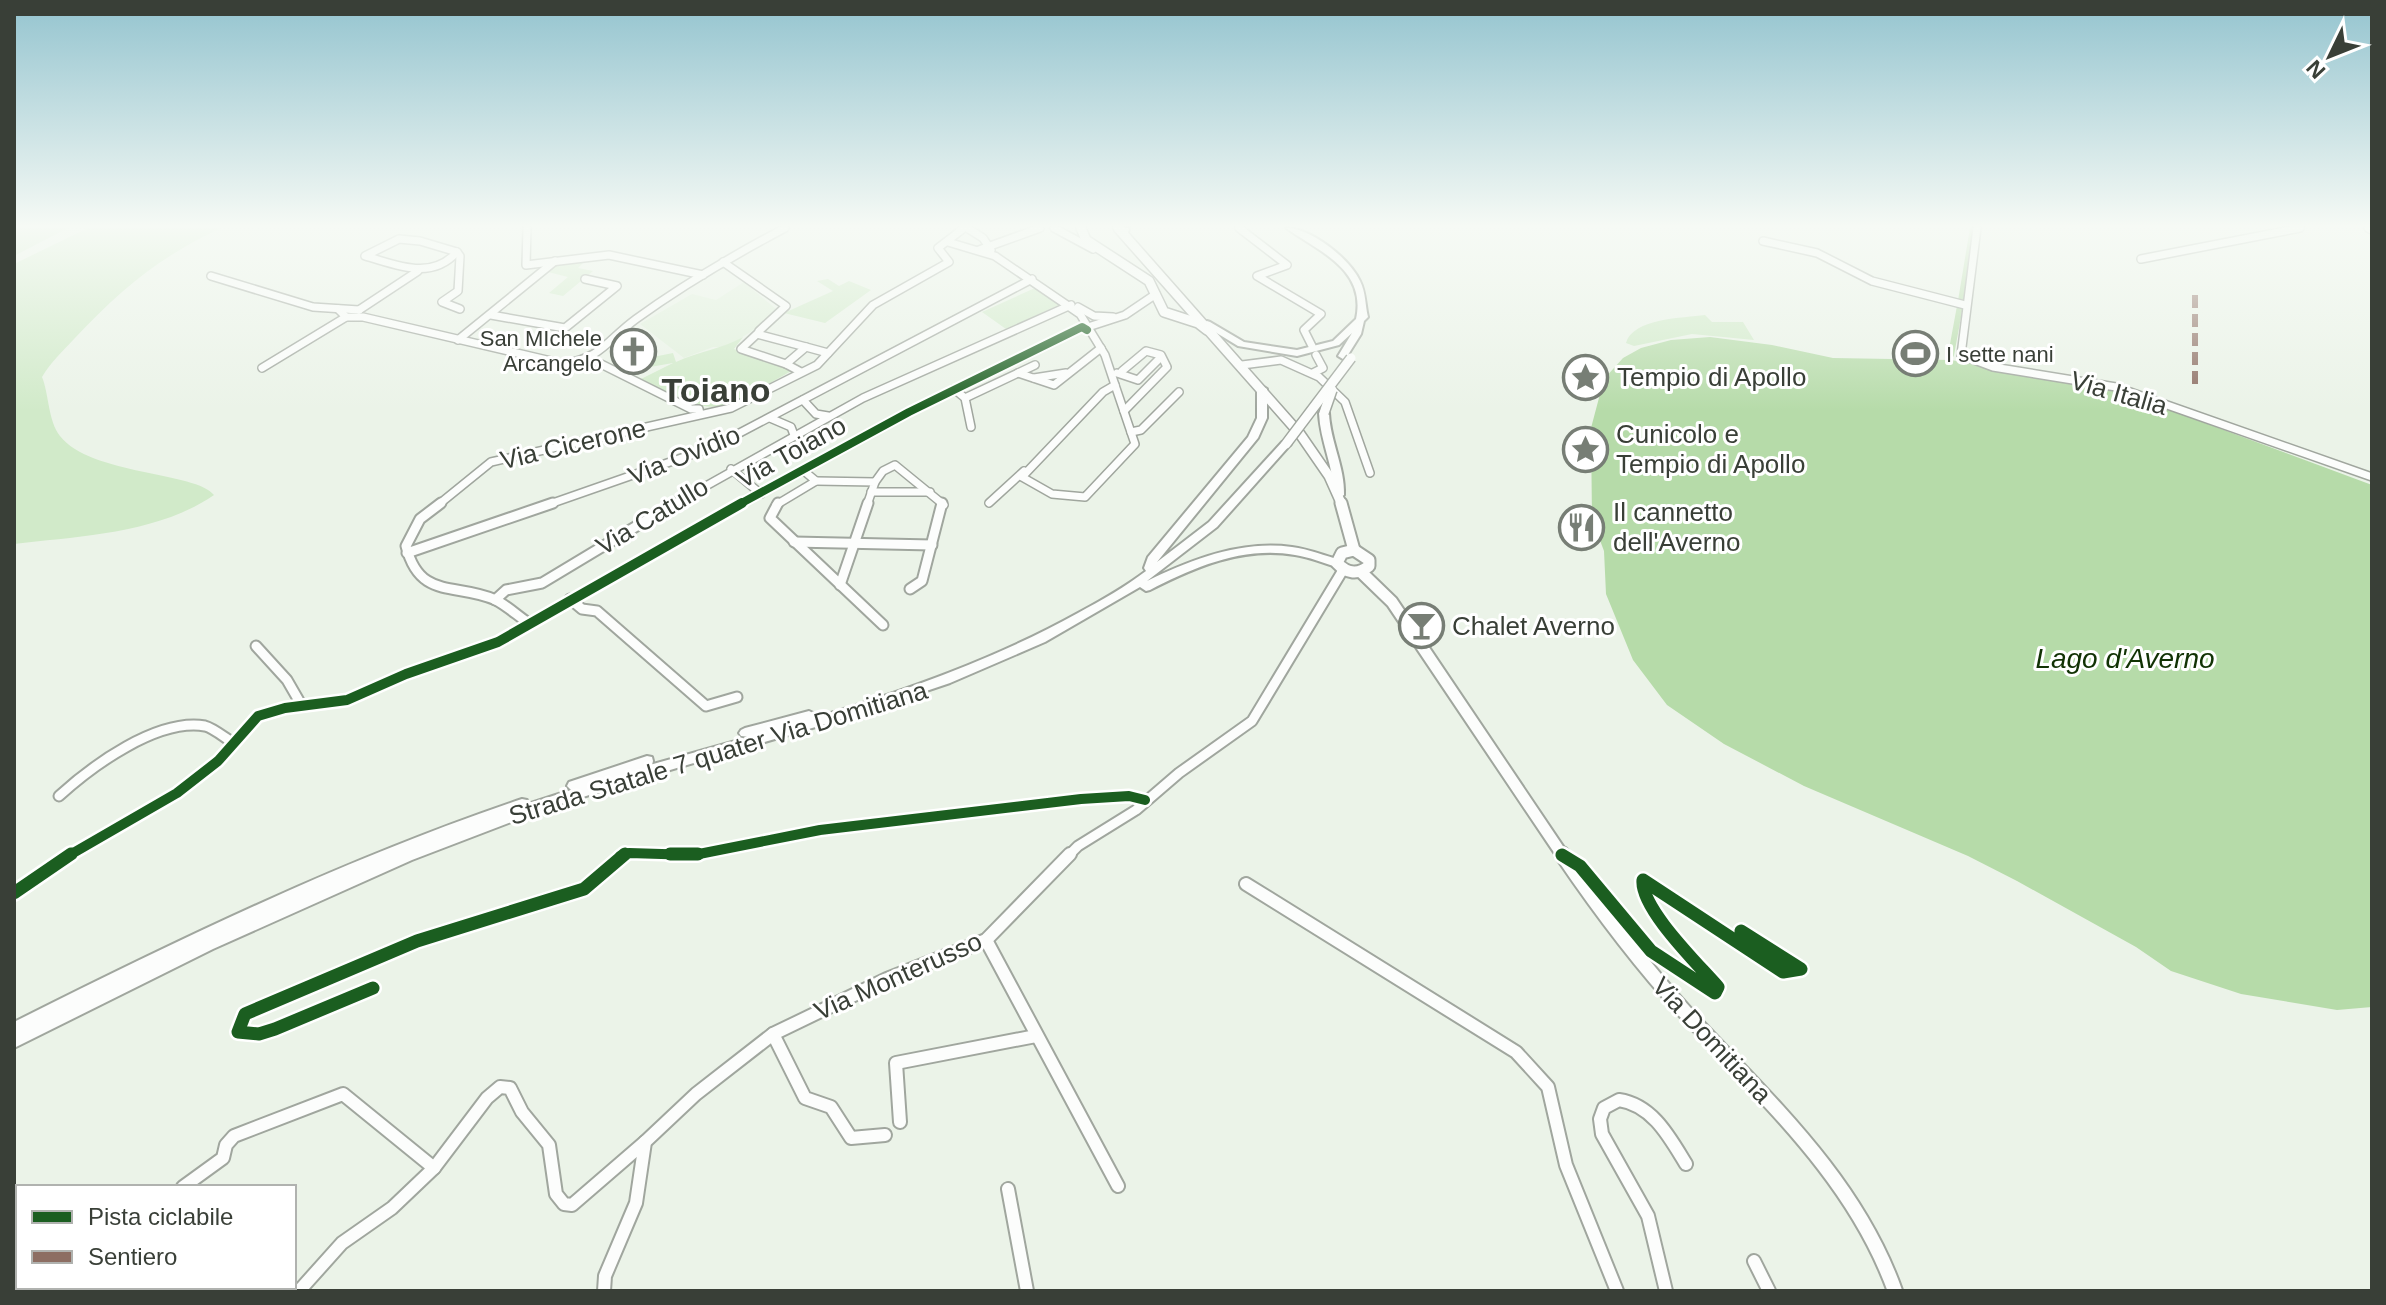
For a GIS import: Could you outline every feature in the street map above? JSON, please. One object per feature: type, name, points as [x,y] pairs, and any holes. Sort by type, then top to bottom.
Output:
[{"type":"highway","points":[[1339,495],[1340,483],[1327,440],[1324,413],[1335,379],[1363,317],[1360,289]]},
{"type":"highway","points":[[1315,400],[1368,326],[1368,289]]},
{"type":"highway","points":[[1207,324],[1241,344],[1297,353],[1336,343],[1363,317]]},
{"type":"highway","points":[[1315,400],[1335,379]]},
{"type":"highway","points":[[1150,568],[1152,560],[1253,438],[1262,418],[1262,389]]},
{"type":"highway","name":"Strada Statale 7 quater Via Domitiana","points":[[14,1041],[195,950],[425,849],[647,770],[930,688],[1024,648],[1120,596],[1218,522],[1254,485],[1315,400]]},
{"type":"highway","name":"Strada Statale 7 quater Via Domitiana","points":[[14,1030],[224,925],[475,820],[618,770],[858,703],[969,665],[1061,622],[1150,568],[1214,514],[1283,442]]},
{"type":"highway","points":[[1120,596],[1180,570],[1231,555],[1287,550],[1340,567]]},
{"type":"main road","points":[[1153,289],[1159,306],[1170,316],[1198,323],[1214,334]]},
{"type":"main road","points":[[1174,289],[1320,457],[1339,495],[1354,550],[1369,560],[1367,568],[1361,572],[1340,567],[1342,553],[1354,550]]},
{"type":"main road","points":[[1159,306],[1179,306],[1182,301],[1179,295]]},
{"type":"main road","name":"Via Domitiana","points":[[1361,572],[1392,602],[1562,855],[1637,959],[1829,1167],[1846,1192],[1895,1287]]},
{"type":"street","points":[[253,289],[313,307],[361,314],[564,364],[591,359],[635,320],[682,289]]},
{"type":"street","points":[[262,368],[346,317],[361,314],[394,289]]},
{"type":"street","points":[[458,289],[442,302],[460,309]]},
{"type":"street","points":[[458,340],[522,289]]},
{"type":"street","points":[[491,315],[561,329],[613,289]]},
{"type":"street","points":[[759,331],[786,306],[762,289]]},
{"type":"street","points":[[828,353],[757,334],[741,349],[801,372],[828,353],[873,305],[901,289]]},
{"type":"street","name":"Via Ovidio","points":[[407,553],[707,450],[1013,289]]},
{"type":"street","points":[[1047,289],[1097,317],[1120,316]]},
{"type":"street","points":[[1279,289],[1321,314],[1304,330],[1312,346]]},
{"type":"street","points":[[1903,289],[1965,305]]},
{"type":"street","name":"Via Italia","points":[[1968,289],[1961,355],[1993,367],[2116,387],[2304,456],[2372,477]]},
{"type":"street","name":"Via Toiano","points":[[14,893],[86,844],[177,793],[218,761],[258,716],[354,698],[406,674],[498,642],[527,622],[954,389],[1085,328],[1120,316],[1145,304],[1156,294]]},
{"type":"street","points":[[1024,471],[1022,477],[1028,484],[1076,500],[1085,497],[1135,444],[1101,348],[1071,305]]},
{"type":"street","name":"Via Catullo","points":[[495,600],[506,590],[542,583],[731,469],[828,416],[890,385],[1071,305]]},
{"type":"street","points":[[338,309],[346,317]]},
{"type":"street","points":[[786,364],[806,347]]},
{"type":"street","points":[[1018,373],[1032,378],[1066,373],[1081,367],[1101,348]]},
{"type":"street","points":[[1122,371],[1146,351],[1161,355],[1167,367],[1124,411]]},
{"type":"street","points":[[1313,373],[1323,368],[1316,355]]},
{"type":"street","points":[[591,359],[690,413]]},
{"type":"street","points":[[1111,371],[1138,380],[1159,359]]},
{"type":"street","points":[[1242,365],[1277,359],[1313,373],[1345,402],[1370,473]]},
{"type":"street","points":[[965,398],[1035,365]]},
{"type":"street","name":"Via Cicerone","points":[[407,553],[409,534],[420,519],[488,463],[690,413],[731,408],[801,372]]},
{"type":"street","points":[[989,503],[1001,497],[1013,478],[1024,471],[1103,392],[1116,385]]},
{"type":"street","points":[[954,389],[965,398],[971,427]]},
{"type":"street","points":[[1131,432],[1141,430],[1179,392]]},
{"type":"street","points":[[803,400],[816,414],[828,416]]},
{"type":"street","points":[[770,418],[791,427],[794,435]]},
{"type":"street","points":[[840,585],[875,482],[883,471],[895,465],[944,504],[922,581],[910,589]]},
{"type":"street","points":[[731,469],[761,494]]},
{"type":"street","points":[[804,471],[816,481]]},
{"type":"street","points":[[875,482],[816,481],[781,499],[770,514],[773,523],[883,625]]},
{"type":"street","points":[[871,492],[930,492]]},
{"type":"street","points":[[794,542],[932,545]]},
{"type":"street","points":[[407,553],[416,570],[431,585],[495,600],[527,622]]},
{"type":"street","name":"Via Monterusso","points":[[434,1168],[487,1098],[505,1086],[549,1145],[556,1194],[564,1204],[572,1205],[696,1094],[773,1034],[887,979],[986,940],[1078,846],[1136,810],[1145,800],[1252,721],[1340,567]]},
{"type":"street","points":[[570,599],[582,609],[597,611],[706,706],[737,697]]},
{"type":"street","points":[[256,646],[287,680],[302,706]]},
{"type":"street","points":[[59,796],[91,768],[131,744],[156,736],[206,726],[232,742]]},
{"type":"street","points":[[373,988],[275,1029],[259,1034],[238,1032],[245,1014],[417,941],[584,889],[620,856],[629,853],[694,855],[820,830],[1081,799],[1129,796],[1145,800]]},
{"type":"street","points":[[1562,855],[1580,866],[1651,951],[1715,993],[1718,987],[1669,931],[1642,889],[1643,880],[1650,881],[1783,972],[1801,969],[1741,931]]},
{"type":"street","points":[[1246,884],[1516,1052],[1532,1066],[1548,1087],[1566,1165],[1617,1291]]},
{"type":"street","points":[[986,940],[1118,1186]]},
{"type":"street","points":[[773,1034],[805,1098],[831,1107],[851,1138],[885,1135]]},
{"type":"street","points":[[900,1122],[896,1063],[1036,1036]]},
{"type":"street","points":[[186,1185],[223,1158],[226,1145],[234,1136],[343,1094],[434,1168],[392,1208],[342,1243],[299,1291]]},
{"type":"street","points":[[1666,1291],[1648,1216],[1602,1134],[1599,1120],[1602,1111],[1609,1103],[1625,1101],[1647,1109],[1686,1164]]},
{"type":"street","points":[[604,1291],[605,1276],[636,1203],[645,1142]]},
{"type":"street","points":[[1008,1189],[1027,1291]]},
{"type":"street","points":[[1754,1261],[1769,1291]]},
{"type":"shaded area","points":[[14,289],[125,289],[74,339],[42,377],[56,430],[75,449],[94,458],[204,487],[214,495],[192,508],[143,526],[14,544]]},
{"type":"shaded area","points":[[554,289],[572,289],[563,296],[549,293]]},
{"type":"shaded area","points":[[733,289],[752,289],[776,309],[757,328],[726,347],[713,347],[684,358],[640,324],[692,294],[716,300]]},
{"type":"shaded area","points":[[830,289],[871,290],[825,323],[784,313],[833,291]]},
{"type":"shaded area","points":[[1033,289],[1059,305],[1006,329],[982,312]]},
{"type":"shaded area","points":[[1705,315],[1712,322],[1743,322],[1754,340],[1692,334],[1634,346],[1626,343],[1638,328],[1648,324]]},
{"type":"shaded area","points":[[743,337],[734,349],[793,370],[732,403],[718,406],[688,401],[641,379],[673,363],[650,367],[648,358],[673,353],[676,362]]},
{"type":"water","name":"Lago d'Averno","points":[[1710,337],[1772,345],[1833,358],[1951,360],[2116,390],[2372,485],[2372,1007],[2337,1010],[2241,994],[2171,971],[2136,947],[1968,856],[1804,786],[1724,744],[1667,705],[1633,660],[1606,594],[1604,551],[1592,519],[1591,428],[1604,379],[1623,358],[1641,348],[1671,340]]},
{"type":"waterway","points":[[1961,301],[1963,289]]},
{"type":"waterway","points":[[1951,355],[1960,306]]},
{"type":"marked path","points":[[2195,295],[2195,388]]},
{"type":"cycle path","points":[[14,893],[86,844],[177,793],[218,761],[258,716],[285,708],[347,700],[406,674],[498,642],[689,531],[909,412],[1082,327],[1087,327],[1087,330]]},
{"type":"cycle path","points":[[373,988],[275,1029],[259,1034],[238,1032],[245,1014],[417,941],[584,889],[620,856],[629,853],[694,855],[820,830],[1081,799],[1129,796],[1145,800]]},
{"type":"cycle path","points":[[1562,855],[1580,866],[1651,951],[1715,993],[1718,987],[1669,931],[1642,889],[1643,880],[1660,888],[1783,972],[1801,969],[1741,931]]},
{"type":"place","name":"San MIchele Arcangelo","points":[[633,351]]},
{"type":"place","name":"I sette nani","points":[[1915,354]]},
{"type":"place","name":"Tempio di Apollo","points":[[1586,377]]},
{"type":"place","name":"Cunicolo e Tempio di Apollo","points":[[1585,449]]},
{"type":"place","name":"Il cannetto dell'Averno","points":[[1582,527]]},
{"type":"place","name":"Chalet Averno","points":[[1421,626]]},
{"type":"district","name":"Toiano","points":[[716,390]]}]
